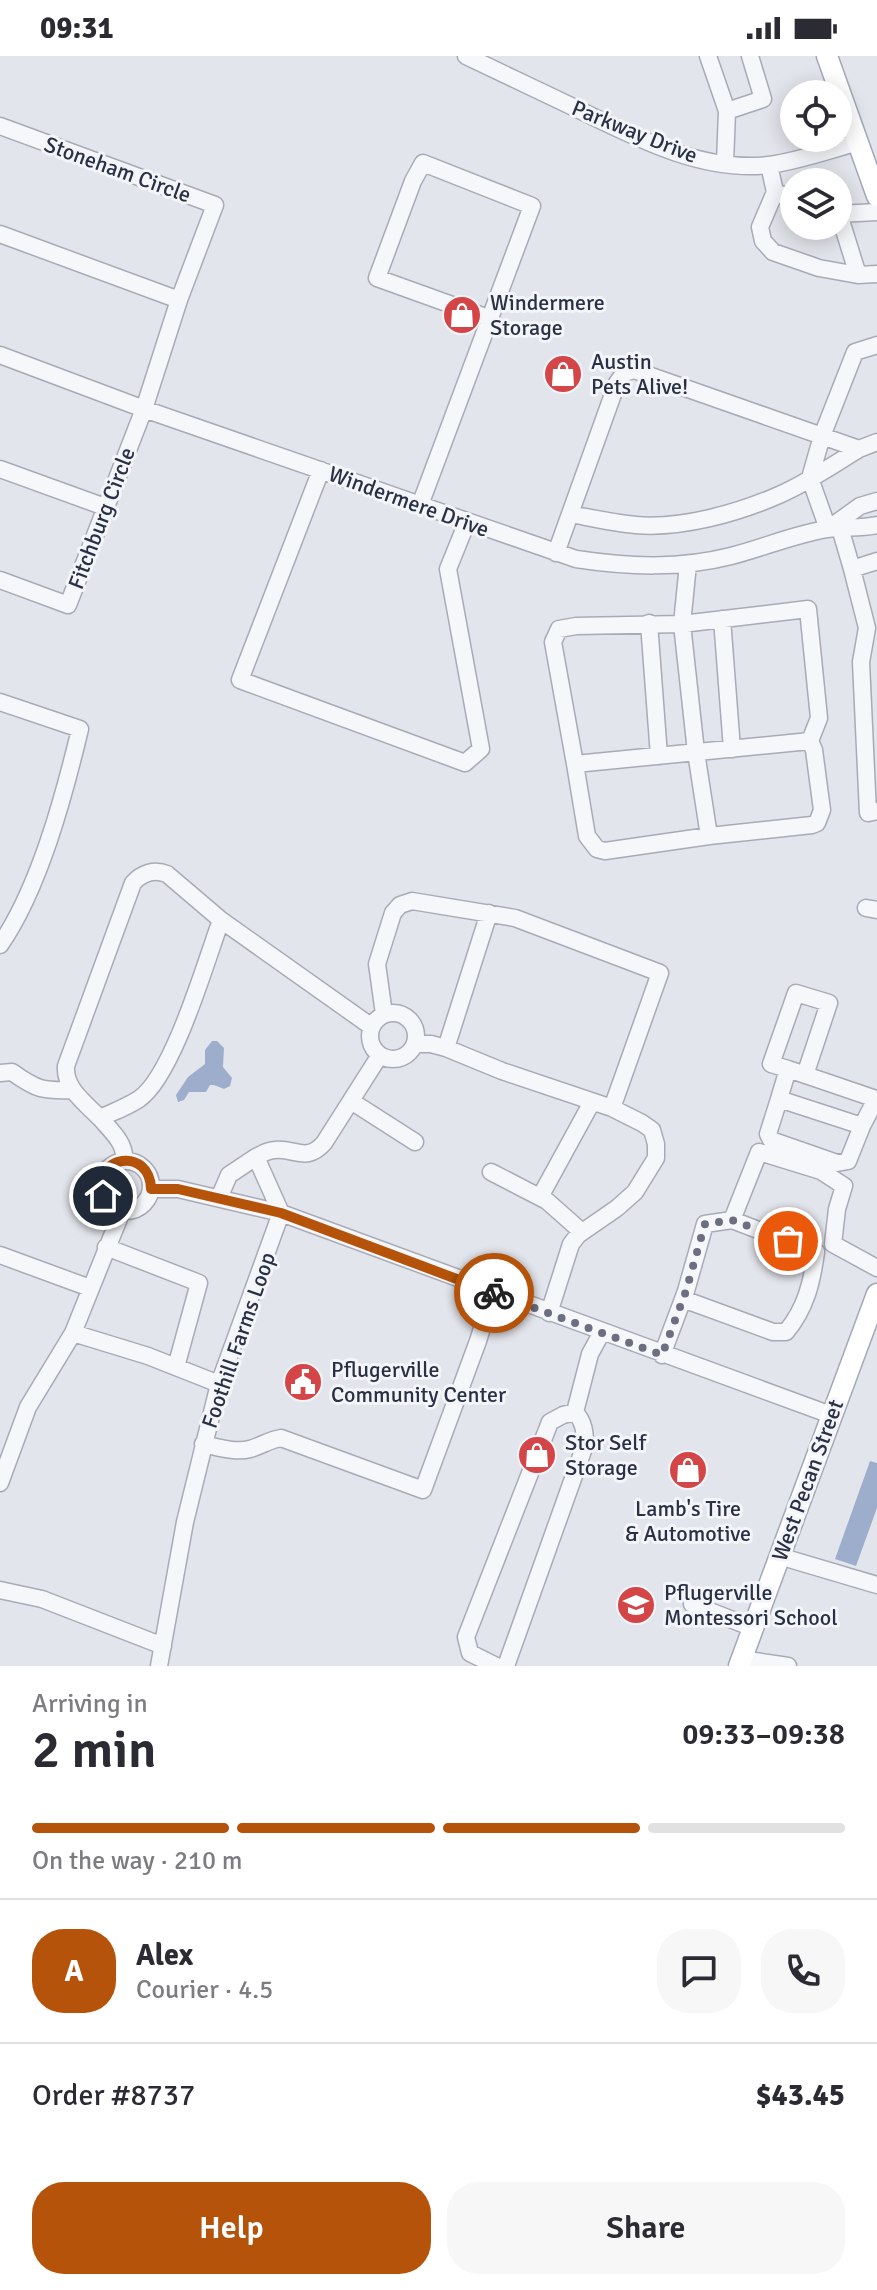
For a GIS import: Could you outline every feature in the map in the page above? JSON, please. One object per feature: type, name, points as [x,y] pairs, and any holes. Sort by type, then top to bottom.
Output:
[{"type":"main road","points":[[827,56],[877,196]]},
{"type":"main road","name":"West Pecan Street","points":[[740,1662],[877,1294]]},
{"type":"street","name":"Parkway Drive","points":[[466,56],[612,126],[699,159],[769,165],[859,142]]},
{"type":"street","points":[[708,56],[727,111],[725,163]]},
{"type":"street","points":[[727,111],[763,99],[750,56]]},
{"type":"street","name":"Stoneham Circle","points":[[0,126],[215,205],[179,300],[144,409]]},
{"type":"street","points":[[420,505],[491,319],[532,206],[423,163],[413,181],[377,278],[491,319]]},
{"type":"street","points":[[769,165],[775,192],[760,227],[763,241],[773,252],[819,268],[858,275],[877,274]]},
{"type":"street","points":[[775,192],[780,194]]},
{"type":"street","points":[[852,213],[877,212]]},
{"type":"street","points":[[0,234],[179,300]]},
{"type":"street","points":[[847,240],[858,275]]},
{"type":"street","points":[[877,345],[855,352],[822,436],[810,478],[852,569],[873,648],[861,662],[868,813],[877,811]]},
{"type":"street","name":"Windermere Drive","points":[[0,355],[144,409],[556,553],[609,564],[688,564],[731,556],[834,528],[877,525]]},
{"type":"street","points":[[556,553],[617,383],[624,373],[634,370],[859,449]]},
{"type":"street","name":"Fitchburg Circle","points":[[0,580],[68,605],[144,409]]},
{"type":"street","points":[[570,514],[640,526],[689,523],[779,495],[859,449],[877,442]]},
{"type":"street","points":[[0,469],[105,507]]},
{"type":"street","points":[[321,470],[240,680],[465,763],[481,749],[448,569],[467,522]]},
{"type":"street","name":"Windermere Drive","points":[[834,528],[860,506],[877,501]]},
{"type":"street","points":[[852,569],[877,561]]},
{"type":"street","points":[[688,564],[682,624],[709,836]]},
{"type":"street","points":[[808,609],[819,718],[810,741],[822,810],[817,823],[605,851],[597,849],[587,836],[553,642],[559,629],[682,624],[722,619],[808,609]]},
{"type":"street","points":[[722,619],[732,749]]},
{"type":"street","points":[[649,623],[659,756]]},
{"type":"street","points":[[0,702],[80,729],[67,782],[40,862],[22,907],[0,945]]},
{"type":"street","points":[[575,764],[810,741]]},
{"type":"street","points":[[124,1160],[122,1145],[73,1090],[65,1073],[69,1054],[133,883],[139,876],[159,871],[167,874],[221,920],[372,1027]]},
{"type":"street","points":[[384,1014],[377,964],[393,913],[400,905],[412,901],[515,918],[660,973],[612,1108]]},
{"type":"street","points":[[446,1048],[489,913]]},
{"type":"street","points":[[100,1118],[140,1098],[174,1051],[221,920]]},
{"type":"street","points":[[805,1075],[829,1003],[796,993],[771,1064],[805,1075],[872,1109]]},
{"type":"street","points":[[400,1013],[412,1022],[417,1037],[412,1051],[400,1059],[380,1055],[371,1043],[372,1027],[384,1014],[400,1013]]},
{"type":"street","points":[[415,1044],[446,1048],[502,1071],[612,1108],[652,1130],[656,1158],[630,1198],[582,1232],[568,1249],[549,1313]]},
{"type":"street","points":[[219,1198],[229,1175],[256,1157],[271,1150],[310,1154],[317,1150],[380,1055]]},
{"type":"street","points":[[788,1069],[768,1134],[771,1140],[837,1163],[848,1161],[872,1109]]},
{"type":"street","points":[[0,1073],[12,1072],[43,1091],[73,1090]]},
{"type":"street","points":[[779,1099],[872,1109]]},
{"type":"street","points":[[351,1101],[415,1142]]},
{"type":"street","points":[[540,1197],[592,1102]]},
{"type":"street","points":[[732,1220],[759,1152],[821,1171],[844,1186],[837,1209],[833,1244],[877,1268]]},
{"type":"street","points":[[256,1157],[281,1213]]},
{"type":"street","points":[[124,1160],[144,1168],[149,1174],[151,1189],[144,1203],[130,1211],[122,1211],[108,1203],[101,1189],[104,1173],[124,1160]]},
{"type":"street","points":[[491,1172],[547,1201],[582,1232]]},
{"type":"street","points":[[151,1189],[178,1189],[281,1213],[831,1415]]},
{"type":"street","points":[[0,1483],[28,1407],[73,1333],[122,1211]]},
{"type":"street","name":"Foothill Farms Loop","points":[[159,1666],[185,1522],[219,1384],[281,1213]]},
{"type":"street","points":[[662,1355],[683,1299],[705,1224],[732,1220],[816,1252],[812,1283],[798,1317],[786,1332],[773,1332],[683,1299]]},
{"type":"street","points":[[106,1247],[199,1283],[176,1367]]},
{"type":"street","points":[[0,1255],[90,1288]]},
{"type":"street","points":[[203,1444],[244,1450],[281,1438],[423,1490],[493,1292]]},
{"type":"street","points":[[575,1412],[590,1354],[602,1332]]},
{"type":"street","points":[[73,1333],[219,1384]]},
{"type":"street","points":[[496,1666],[470,1653],[466,1637],[550,1422],[575,1412]]},
{"type":"street","points":[[506,1666],[585,1445],[585,1431],[575,1412]]},
{"type":"street","points":[[779,1556],[877,1585]]},
{"type":"street","points":[[0,1590],[42,1599],[163,1646]]},
{"type":"street","points":[[692,1604],[753,1628]]},
{"type":"street","points":[[740,1662],[788,1666]]},
{"type":"water","points":[[212,1041],[217,1041],[224,1048],[223,1067],[232,1078],[230,1086],[224,1089],[210,1085],[206,1092],[189,1092],[184,1100],[178,1102],[176,1095],[188,1077],[205,1064],[205,1050]]},
{"type":"water","points":[[870,1461],[877,1463],[877,1508],[856,1566],[835,1559]]},
{"type":"way so far","points":[[494,1293],[662,1355],[686,1291],[705,1224],[732,1220],[788,1241]]},
{"type":"place","name":"Windermere Storage","points":[[462,315]]},
{"type":"place","name":"Austin Pets Alive!","points":[[563,374]]},
{"type":"place","name":"Pflugerville Community Center","points":[[303,1382]]},
{"type":"place","name":"Stor Self Storage","points":[[537,1455]]},
{"type":"place","name":"Lamb's Tire & Automotive","points":[[688,1470]]},
{"type":"place","name":"Pflugerville Montessori School","points":[[636,1605]]},
{"type":"route","points":[[103,1196],[101,1180],[104,1173],[116,1162],[131,1161],[149,1174],[151,1189],[178,1189],[281,1213],[494,1293]]}]
